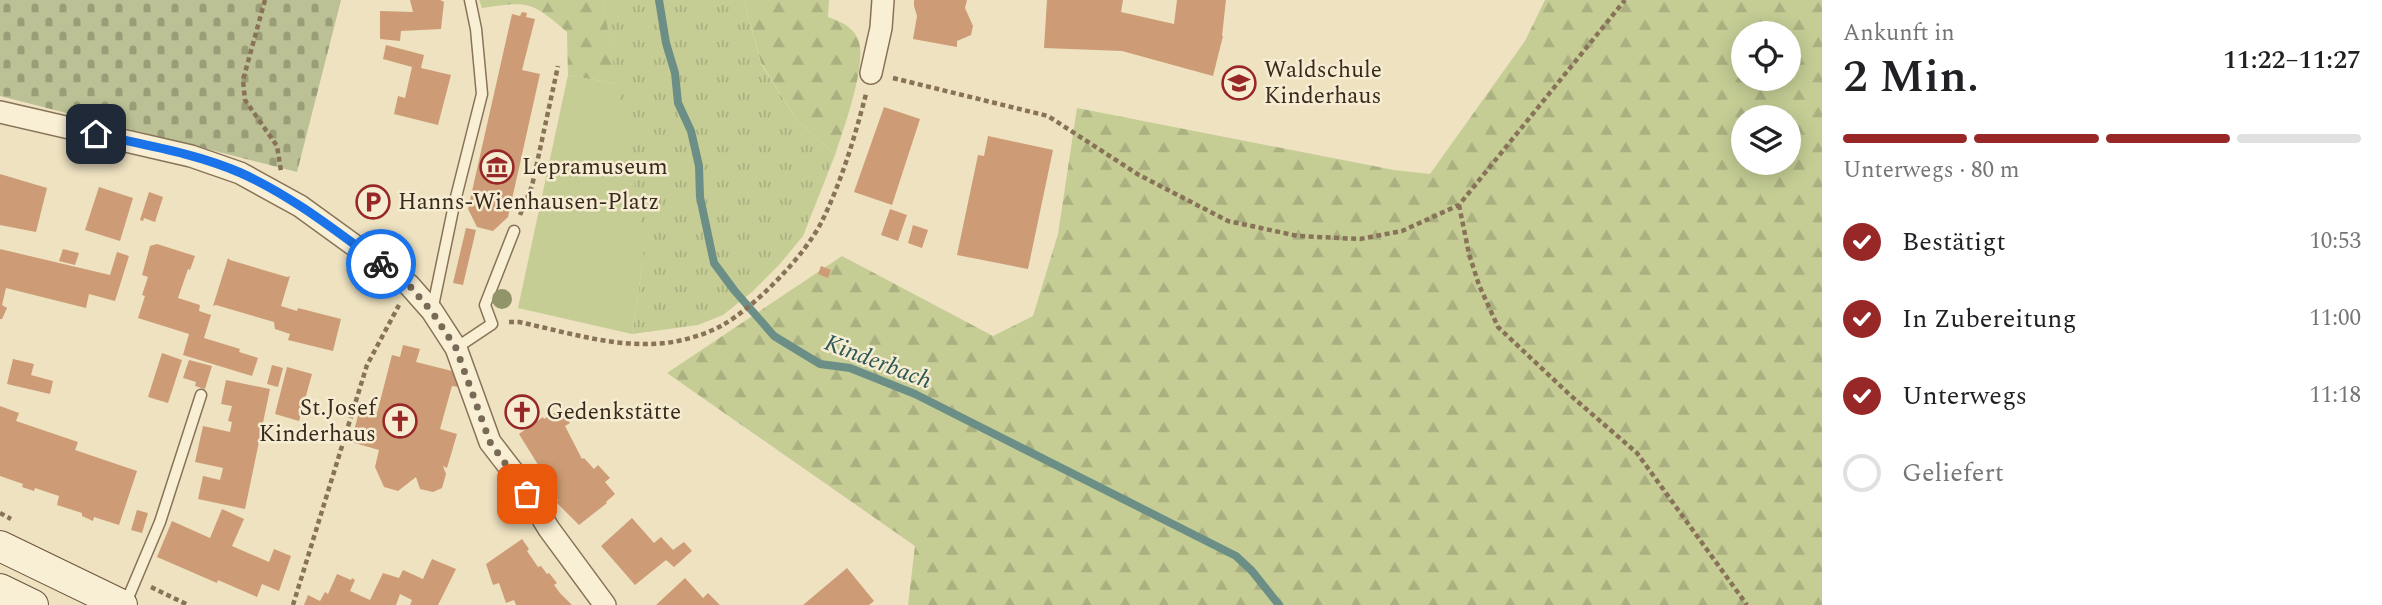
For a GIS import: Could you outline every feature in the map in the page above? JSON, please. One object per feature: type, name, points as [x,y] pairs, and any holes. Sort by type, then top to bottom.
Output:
[{"type":"main road","points":[[0,546],[124,605]]},
{"type":"main road","points":[[0,589],[33,605]]},
{"type":"street","points":[[871,73],[881,28],[883,0]]},
{"type":"street","points":[[0,112],[191,156],[240,173],[281,194],[409,285],[432,312],[456,348],[490,442],[605,605]]},
{"type":"lane","points":[[432,312],[454,205],[482,93],[476,29],[470,0]]},
{"type":"lane","points":[[456,348],[492,324],[485,305],[514,231]]},
{"type":"lane","points":[[124,605],[160,522],[201,396]]},
{"type":"path","points":[[265,0],[243,80],[243,92],[245,100],[277,146],[281,168],[281,194]]},
{"type":"path","points":[[492,324],[519,322],[611,342],[652,344],[690,338],[720,326],[738,315],[782,275],[822,222],[840,177],[871,73],[1048,116],[1139,175],[1228,221],[1298,236],[1360,239],[1402,231],[1459,205],[1625,0]]},
{"type":"path","points":[[514,231],[532,186],[558,66]]},
{"type":"path","points":[[1459,205],[1472,264],[1498,327],[1637,453],[1747,605]]},
{"type":"path","points":[[293,605],[367,365],[409,285]]},
{"type":"green space","points":[[0,0],[341,0],[297,172],[0,96]]},
{"type":"green space","points":[[479,0],[603,0],[617,84],[568,75],[567,32],[537,9],[520,4],[482,8]]},
{"type":"green space","points":[[603,0],[744,0],[761,64],[796,119],[835,155],[803,236],[752,292],[723,315],[698,325],[632,334],[643,261]]},
{"type":"green space","points":[[744,0],[829,0],[828,17],[846,25],[856,35],[860,64],[835,155],[796,119],[761,63]]},
{"type":"green space","points":[[1545,0],[1822,0],[1822,605],[908,605],[915,546],[667,373],[842,256],[993,336],[1033,316],[1058,234],[1077,108],[1394,170],[1430,174],[1525,41]]},
{"type":"green space","points":[[568,75],[617,84],[644,239],[632,334],[518,308]]},
{"type":"building","points":[[410,0],[444,2],[441,29],[401,31],[400,41],[380,39],[380,11],[413,12]]},
{"type":"building","points":[[914,0],[967,0],[965,8],[973,26],[971,35],[957,41],[957,47],[913,39],[917,16]]},
{"type":"building","points":[[1047,0],[1123,0],[1121,12],[1174,24],[1177,0],[1226,0],[1223,36],[1213,76],[1122,51],[1044,48]]},
{"type":"building","points":[[522,12],[527,13],[526,17],[535,19],[522,70],[540,74],[508,217],[493,231],[477,227],[468,209],[512,14],[520,16]]},
{"type":"building","points":[[386,45],[424,55],[421,68],[451,75],[438,125],[394,114],[398,96],[405,98],[412,67],[383,59]]},
{"type":"building","points":[[884,107],[920,119],[892,205],[854,192]]},
{"type":"building","points":[[988,136],[1053,150],[1028,269],[957,255],[978,155],[984,156]]},
{"type":"building","points":[[0,174],[47,188],[36,232],[0,225]]},
{"type":"building","points":[[99,187],[133,198],[120,241],[85,230]]},
{"type":"building","points":[[149,192],[163,197],[155,222],[144,218],[143,221],[140,220]]},
{"type":"building","points":[[890,209],[907,215],[898,241],[881,235]]},
{"type":"building","points":[[913,225],[928,230],[922,248],[908,243]]},
{"type":"building","points":[[466,228],[476,230],[463,285],[453,283]]},
{"type":"building","points":[[157,244],[195,256],[178,298],[200,305],[199,311],[211,315],[204,338],[240,349],[239,352],[258,358],[252,376],[183,355],[189,334],[138,318],[148,277],[142,275],[150,246]]},
{"type":"building","points":[[0,249],[110,275],[117,252],[129,256],[115,301],[89,294],[86,308],[6,288],[2,305],[7,308],[0,319]]},
{"type":"building","points":[[63,249],[79,253],[75,265],[59,261]]},
{"type":"building","points":[[228,258],[290,276],[281,306],[341,319],[333,351],[288,340],[290,334],[275,329],[274,322],[213,306]]},
{"type":"building","points":[[821,266],[831,270],[828,278],[818,274]]},
{"type":"building","name":"St.Josef Kinderhaus","points":[[403,345],[420,349],[416,362],[456,372],[454,378],[460,379],[458,387],[452,386],[440,429],[457,434],[447,468],[443,466],[446,474],[442,488],[433,492],[420,489],[416,477],[398,491],[384,487],[375,467],[379,450],[351,442],[360,408],[377,413],[392,355],[400,357]]},
{"type":"building","points":[[162,353],[182,360],[168,403],[148,397]]},
{"type":"building","points":[[13,359],[34,364],[31,375],[53,381],[50,394],[7,384]]},
{"type":"building","points":[[189,360],[212,366],[205,389],[195,386],[196,382],[183,378]]},
{"type":"building","points":[[272,365],[283,368],[278,387],[267,384]]},
{"type":"building","points":[[287,367],[312,374],[299,421],[275,414]]},
{"type":"building","points":[[226,380],[270,389],[245,509],[198,499],[203,476],[220,480],[223,468],[195,462],[203,426],[230,432],[232,422],[228,421],[232,406],[221,404]]},
{"type":"building","points":[[0,406],[19,413],[16,421],[78,442],[75,450],[137,471],[119,525],[94,517],[93,521],[82,516],[82,513],[57,505],[59,496],[35,488],[34,491],[22,487],[23,484],[0,476]]},
{"type":"building","points":[[561,409],[570,423],[565,426],[582,459],[594,469],[598,465],[610,478],[605,482],[615,494],[579,525],[556,502],[558,500],[548,489],[555,482],[544,465],[540,468],[519,434],[543,417],[544,419]]},
{"type":"building","points":[[222,509],[244,519],[232,546],[269,562],[274,549],[291,556],[279,591],[262,584],[257,597],[157,557],[172,521],[210,538]]},
{"type":"building","points":[[137,510],[148,513],[142,533],[131,530]]},
{"type":"building","points":[[632,518],[654,543],[661,537],[673,550],[684,542],[692,551],[674,567],[666,560],[635,585],[601,546]]},
{"type":"building","points":[[522,539],[538,567],[541,566],[549,573],[557,583],[554,585],[572,605],[516,605],[514,600],[506,603],[499,583],[493,585],[486,564]]},
{"type":"building","points":[[432,559],[456,569],[438,605],[410,605],[412,600],[400,594],[396,605],[304,605],[308,595],[320,601],[325,592],[328,594],[337,574],[355,580],[350,591],[370,600],[383,573],[399,578],[403,570],[423,579]]},
{"type":"building","points":[[847,568],[874,601],[869,605],[803,605]]},
{"type":"building","points":[[685,578],[703,598],[708,593],[720,605],[656,605]]},
{"type":"waterway","name":"Kinderbach","points":[[659,0],[666,43],[675,73],[678,103],[691,131],[699,166],[700,197],[714,263],[774,336],[820,364],[850,368],[915,394],[1236,556],[1252,571],[1279,605]]},
{"type":"way so far","points":[[381,264],[409,285],[432,312],[456,348],[490,442],[527,494]]},
{"type":"place","name":"Waldschule Kinderhaus","points":[[1239,83]]},
{"type":"place","name":"Lepramuseum","points":[[497,167]]},
{"type":"place","name":"Hanns-Wienhausen-Platz","points":[[373,202]]},
{"type":"place","name":"Gedenkstätte","points":[[522,412]]},
{"type":"place","name":"St.Josef Kinderhaus","points":[[400,421]]},
{"type":"route","points":[[96,134],[191,156],[240,173],[300,206],[381,264]]}]
